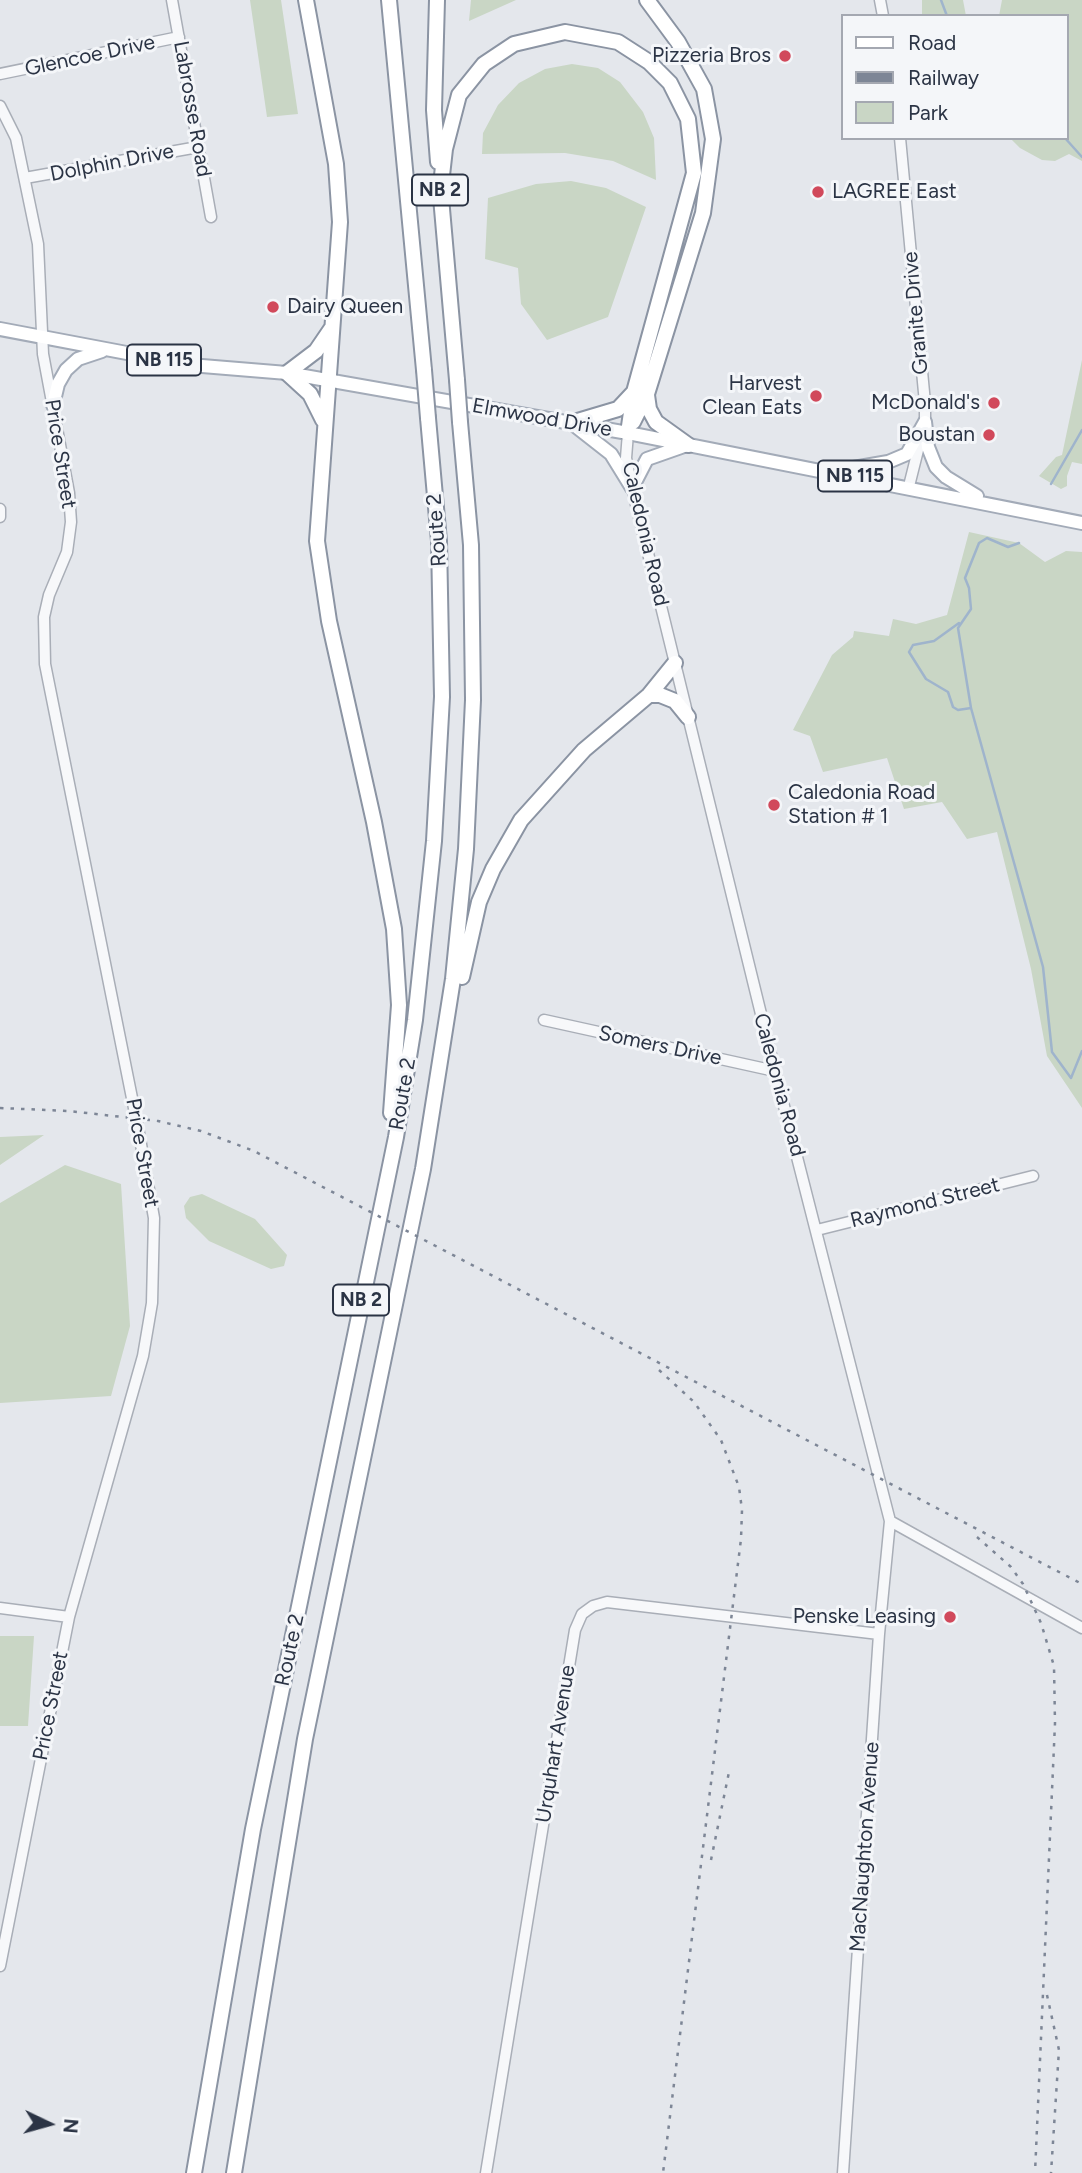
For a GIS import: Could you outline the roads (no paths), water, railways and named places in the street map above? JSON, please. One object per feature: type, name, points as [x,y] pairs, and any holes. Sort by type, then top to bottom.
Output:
[{"type":"highway","points":[[306,0],[339,192],[338,262],[317,506],[320,573],[384,870],[398,971],[397,1041],[384,1192]]},
{"type":"highway","name":"Route 2","points":[[194,2173],[253,1829],[384,1192],[417,1008],[440,756],[441,596],[424,370],[389,0]]},
{"type":"highway","name":"Route 2","points":[[234,2173],[310,1712],[420,1181],[442,1053],[462,908],[473,701],[471,545],[434,110],[437,0]]},
{"type":"highway","points":[[628,433],[703,213],[713,139],[704,89],[678,42],[647,0]]},
{"type":"highway","points":[[440,193],[445,149],[459,95],[484,64],[514,44],[565,32],[618,42],[649,62],[670,83],[688,119],[694,173],[640,393],[618,409],[571,423]]},
{"type":"highway","points":[[323,421],[310,394],[287,373],[316,351],[332,328]]},
{"type":"highway","points":[[640,393],[656,422],[688,445]]},
{"type":"highway","points":[[442,1053],[455,1015],[479,902],[507,841],[529,810],[562,773],[649,695],[675,663]]},
{"type":"highway","points":[[649,695],[660,695],[675,702],[688,717]]},
{"type":"main road","name":"Elmwood Drive","points":[[0,329],[190,365],[287,373],[628,433],[909,486],[1082,523]]},
{"type":"main road","points":[[52,405],[58,384],[66,370],[85,355],[110,350]]},
{"type":"main road","points":[[830,471],[899,459],[913,448],[925,422]]},
{"type":"main road","points":[[925,422],[928,447],[937,469],[987,502]]},
{"type":"main road","points":[[571,423],[611,454],[632,488]]},
{"type":"main road","points":[[632,488],[647,459],[656,453],[688,445]]},
{"type":"street","name":"Labrosse Road","points":[[172,0],[211,218]]},
{"type":"street","name":"Glencoe Drive","points":[[0,74],[180,37]]},
{"type":"street","name":"Price Street","points":[[0,106],[16,138],[38,244],[43,338],[52,405],[69,493],[71,522],[67,552],[49,595],[42,642],[154,1218],[152,1303],[143,1356],[69,1617],[0,1966]]},
{"type":"street","name":"Granite Drive","points":[[900,140],[925,422],[909,486]]},
{"type":"street","name":"Dolphin Drive","points":[[25,178],[198,147]]},
{"type":"street","name":"Caledonia Road","points":[[628,433],[626,458],[632,488],[775,1071],[890,1521]]},
{"type":"street","points":[[0,509],[0,517]]},
{"type":"street","name":"Somers Drive","points":[[544,1020],[775,1071]]},
{"type":"street","name":"Raymond Street","points":[[817,1230],[1033,1176]]},
{"type":"street","points":[[890,1521],[1082,1628]]},
{"type":"street","name":"MacNaughton Avenue","points":[[844,2173],[879,1634],[890,1521]]},
{"type":"street","name":"Urquhart Avenue","points":[[486,2173],[575,1630],[582,1614],[593,1606],[607,1602],[879,1634]]},
{"type":"street","points":[[0,1608],[69,1617]]},
{"type":"waterway","points":[[941,0],[946,14]]},
{"type":"waterway","points":[[1067,140],[1082,157]]},
{"type":"waterway","points":[[1051,484],[1082,430]]},
{"type":"waterway","points":[[1019,543],[1008,547],[987,538],[979,543],[965,578],[971,609],[958,628],[971,708],[1043,967],[1052,1052],[1071,1078],[1082,1051]]},
{"type":"waterway","points":[[959,623],[934,641],[913,645],[909,652],[926,679],[948,692],[953,707],[958,710],[971,708]]},
{"type":"railway","points":[[0,1108],[69,1111],[158,1121],[201,1131],[254,1151],[1082,1584]]},
{"type":"railway","points":[[659,1370],[694,1402],[721,1440],[739,1487],[742,1510],[741,1539],[663,2173]]},
{"type":"railway","points":[[977,1537],[1011,1567],[1023,1584],[1041,1623],[1054,1666],[1055,1723],[1035,2173]]},
{"type":"railway","points":[[711,1860],[729,1772]]},
{"type":"railway","points":[[1047,1995],[1059,2050],[1051,2173]]},
{"type":"place","name":"Pizzeria Bros","points":[[785,56]]},
{"type":"place","name":"LAGREE East","points":[[818,192]]},
{"type":"place","name":"Dairy Queen","points":[[273,307]]},
{"type":"place","name":"Harvest Clean Eats","points":[[816,396]]},
{"type":"place","name":"McDonald's","points":[[994,403]]},
{"type":"place","name":"Boustan","points":[[989,435]]},
{"type":"place","name":"Caledonia Road Station # 1","points":[[774,805]]},
{"type":"place","name":"Penske Leasing","points":[[950,1617]]}]
